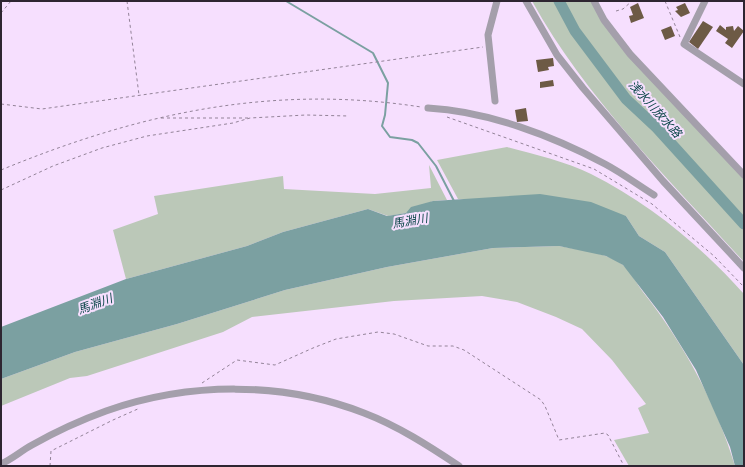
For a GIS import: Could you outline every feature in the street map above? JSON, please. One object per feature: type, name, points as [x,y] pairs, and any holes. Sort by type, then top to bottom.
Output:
[{"type":"street","points":[[495,101],[488,35],[497,1]]},
{"type":"street","points":[[526,1],[557,55],[583,88],[663,181],[744,268]]},
{"type":"street","points":[[594,1],[604,20],[630,54],[744,175]]},
{"type":"street","points":[[705,1],[684,44],[744,84]]},
{"type":"street","points":[[428,108],[477,115],[532,132],[606,164],[654,195]]},
{"type":"street","points":[[1,464],[32,445],[105,412],[136,401],[192,390],[248,389],[291,394],[327,401],[364,413],[396,428],[459,466]]},
{"type":"path","points":[[1,13],[11,1]]},
{"type":"path","points":[[127,1],[139,96]]},
{"type":"path","points":[[616,11],[632,1]]},
{"type":"path","points":[[665,1],[684,44]]},
{"type":"path","points":[[1,104],[42,109],[488,46]]},
{"type":"path","points":[[1,170],[83,139],[158,118],[185,112],[273,99],[342,99],[386,102],[428,108]]},
{"type":"path","points":[[158,118],[250,118],[306,115],[349,116]]},
{"type":"path","points":[[445,116],[594,169],[652,204],[714,256],[744,287]]},
{"type":"path","points":[[1,190],[53,166],[102,148],[147,136],[233,123],[250,118]]},
{"type":"path","points":[[192,390],[237,360],[275,366],[313,348],[336,340],[378,332],[394,334],[428,346],[453,346],[464,350],[541,400],[559,440],[605,433],[608,435],[624,466]]},
{"type":"path","points":[[50,466],[52,451],[112,420],[144,406]]},
{"type":"shaded area","points":[[532,1],[592,1],[656,85],[744,179],[744,262],[630,138],[603,105],[554,37]]},
{"type":"shaded area","points":[[507,147],[572,166],[591,174],[654,212],[710,259],[744,294],[744,365],[665,252],[639,236],[626,216],[472,199],[458,199],[437,160]]},
{"type":"shaded area","points":[[429,165],[447,200],[433,201],[406,213],[388,216],[368,209],[283,232],[247,246],[126,279],[113,230],[158,214],[154,196],[283,176],[284,189],[375,194],[431,188]]},
{"type":"shaded area","points":[[559,246],[601,254],[623,265],[629,271],[672,332],[697,375],[718,420],[735,466],[629,466],[614,440],[649,433],[638,408],[646,404],[612,360],[582,329],[517,302],[482,296],[394,301],[252,317],[223,332],[87,376],[70,378],[1,406],[1,379],[75,352],[177,324],[285,290],[387,267],[493,248]]},
{"type":"water","name":"馬淵川","points":[[540,194],[591,202],[626,216],[639,236],[665,252],[744,365],[744,466],[735,466],[730,447],[696,370],[663,317],[623,265],[606,256],[559,246],[493,248],[387,267],[285,290],[177,324],[75,352],[1,379],[1,327],[126,279],[247,246],[283,232],[368,209],[387,216],[406,213],[411,207],[433,201]]},
{"type":"building","points":[[638,3],[644,18],[631,23],[629,16],[633,15],[630,7]]},
{"type":"building","points":[[685,3],[690,13],[681,17],[675,11],[678,10],[676,7]]},
{"type":"building","points":[[703,21],[713,27],[698,49],[689,42]]},
{"type":"building","points":[[720,25],[726,30],[726,27],[733,26],[734,31],[738,26],[744,31],[732,48],[725,43],[728,39],[716,31]]},
{"type":"building","points":[[671,26],[675,36],[665,40],[661,30]]},
{"type":"building","points":[[553,58],[554,66],[548,67],[549,70],[538,72],[536,60]]},
{"type":"building","points":[[553,80],[554,86],[540,88],[540,82]]},
{"type":"building","points":[[526,108],[528,121],[517,122],[515,110]]},
{"type":"waterway","points":[[286,1],[373,53],[388,83],[385,115],[382,126],[390,137],[412,140],[418,143],[436,166],[454,201]]},
{"type":"waterway","name":"浅水川放水路","points":[[559,1],[575,31],[626,99],[657,128],[744,224]]}]
